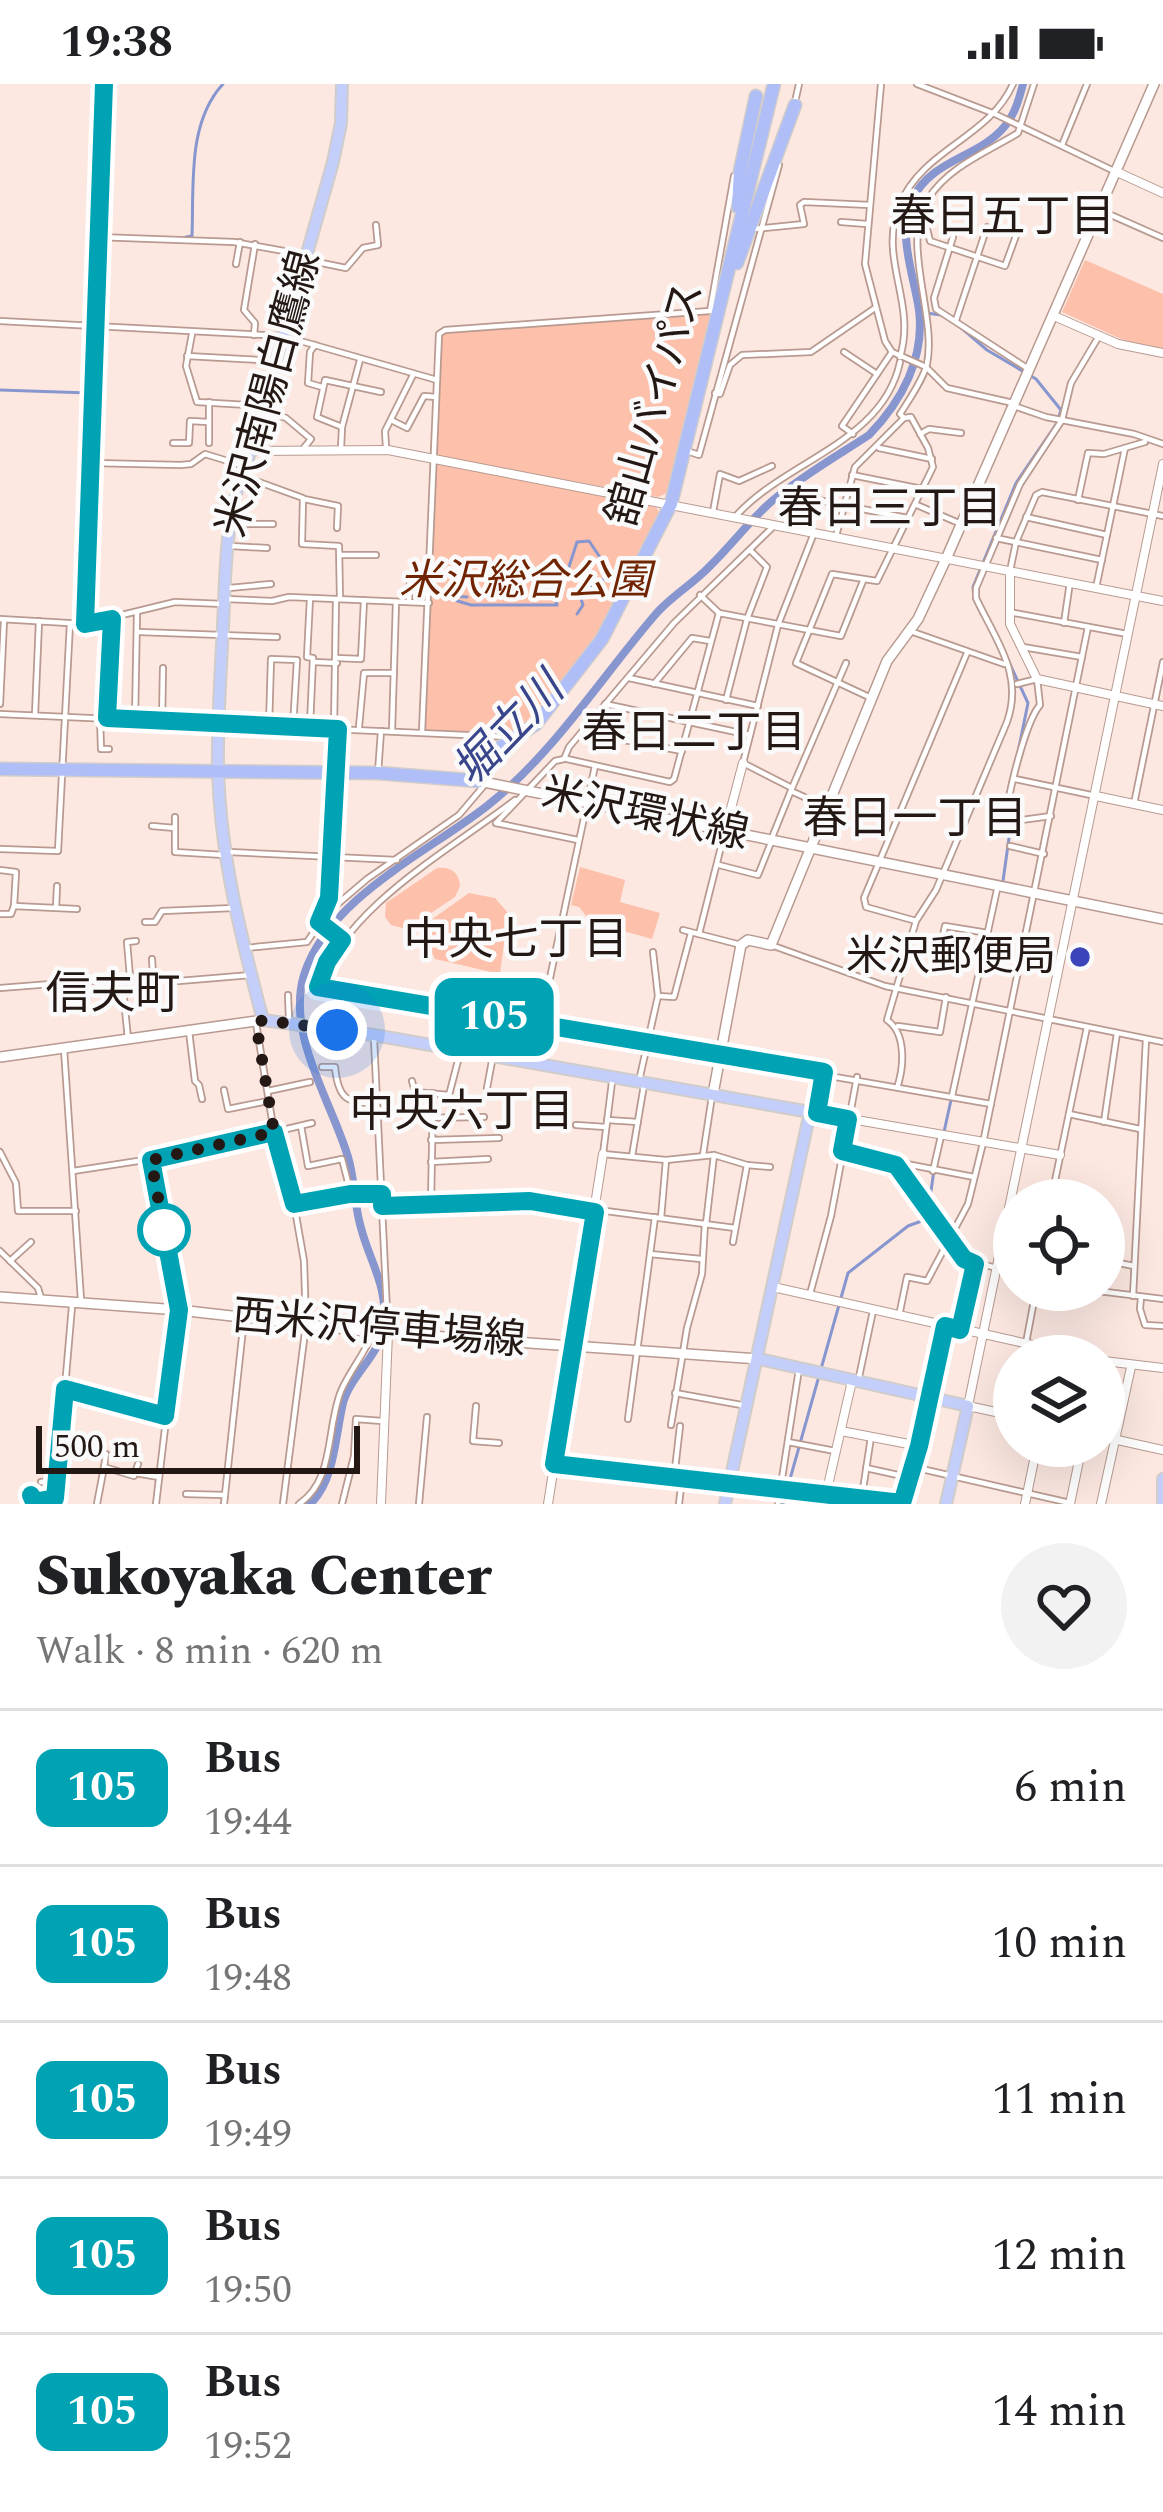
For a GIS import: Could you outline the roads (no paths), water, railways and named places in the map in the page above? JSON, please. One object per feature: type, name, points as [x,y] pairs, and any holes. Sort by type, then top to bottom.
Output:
[{"type":"highway","name":"舘山バイパス","points":[[487,782],[487,756],[522,737],[555,703],[602,639],[670,503],[774,84]]},
{"type":"highway","points":[[725,286],[740,172],[758,90]]},
{"type":"highway","points":[[725,286],[739,260],[795,105]]},
{"type":"highway","points":[[0,769],[378,773],[487,782]]},
{"type":"main road","name":"米沢南陽白鷹線","points":[[259,1022],[225,853],[218,770],[226,546],[242,471],[338,136],[341,84]]},
{"type":"main road","points":[[713,1094],[741,944],[748,940],[771,945],[887,661],[911,631],[946,559],[1154,84]]},
{"type":"main road","name":"米沢環状線","points":[[487,782],[521,793],[1163,919]]},
{"type":"main road","points":[[0,1057],[259,1022],[290,1023],[813,1112],[725,1504]]},
{"type":"main road","name":"西米沢停車場線","points":[[0,1297],[179,1310],[373,1332],[758,1359]]},
{"type":"main road","points":[[758,1359],[968,1406],[946,1504]]},
{"type":"main road","points":[[1163,1479],[1163,1504]]},
{"type":"street","points":[[85,624],[104,84]]},
{"type":"street","points":[[686,450],[699,455],[800,84]]},
{"type":"street","points":[[881,84],[865,264],[892,352],[924,366],[947,388],[1163,444]]},
{"type":"street","points":[[916,84],[955,95],[1163,193]]},
{"type":"street","points":[[737,518],[765,488],[854,434],[887,392],[901,359],[905,311],[890,254],[902,197],[935,158],[995,114],[1012,84]]},
{"type":"street","points":[[904,418],[901,414],[924,366],[926,306],[917,262],[926,200],[964,163],[1022,127],[1034,84]]},
{"type":"street","points":[[1061,147],[1087,84]]},
{"type":"street","points":[[422,732],[439,334],[710,311],[758,90]]},
{"type":"street","points":[[754,229],[804,224],[800,205],[804,202],[870,205]]},
{"type":"street","points":[[1100,211],[1163,238]]},
{"type":"street","points":[[841,222],[867,224]]},
{"type":"street","points":[[98,237],[240,242],[346,268],[363,248],[378,245],[376,225]]},
{"type":"street","points":[[956,320],[988,226]]},
{"type":"street","points":[[927,229],[930,241],[1005,266],[1017,233]]},
{"type":"street","points":[[953,237],[934,298],[936,309],[1030,370]]},
{"type":"street","points":[[236,264],[240,242]]},
{"type":"street","points":[[254,336],[255,322],[244,310],[255,244]]},
{"type":"street","points":[[715,392],[720,394],[730,365],[742,355],[811,352],[875,308]]},
{"type":"street","points":[[1054,316],[1099,336],[1163,353]]},
{"type":"street","points":[[0,321],[284,336],[437,380]]},
{"type":"street","points":[[191,334],[187,356],[196,402],[263,408],[286,418],[310,439],[303,449]]},
{"type":"street","points":[[946,998],[940,1032],[896,1026],[887,1020],[916,921],[942,873],[1007,722],[1015,685],[1004,664],[1005,650],[976,598],[1019,484],[1059,420],[1070,383],[1099,336]]},
{"type":"street","points":[[315,346],[310,352],[308,383],[322,387]]},
{"type":"street","points":[[844,352],[877,374]]},
{"type":"street","points":[[854,434],[842,426],[892,352]]},
{"type":"street","points":[[187,356],[277,361]]},
{"type":"street","points":[[341,448],[360,358]]},
{"type":"street","points":[[386,449],[386,431],[413,375]]},
{"type":"street","points":[[342,427],[317,417],[325,380],[381,392]]},
{"type":"street","points":[[391,420],[407,428],[424,396],[436,397]]},
{"type":"street","points":[[209,402],[209,443]]},
{"type":"street","points":[[836,536],[855,466],[904,418],[911,417],[933,467],[916,504],[877,581],[832,574],[796,663],[871,698]]},
{"type":"street","points":[[189,443],[190,422],[209,422]]},
{"type":"street","points":[[920,434],[929,428],[961,433]]},
{"type":"street","points":[[1078,500],[1088,453],[1146,441]]},
{"type":"street","points":[[173,443],[189,443],[304,499],[338,506],[337,529]]},
{"type":"street","points":[[878,448],[932,459]]},
{"type":"street","points":[[1096,588],[1125,448]]},
{"type":"street","points":[[251,451],[386,449],[1163,601]]},
{"type":"street","points":[[91,463],[181,465],[205,454]]},
{"type":"street","points":[[1015,1179],[1135,595],[1158,515],[1163,464]]},
{"type":"street","points":[[713,512],[720,474],[739,481],[772,466]]},
{"type":"street","points":[[852,475],[922,489]]},
{"type":"street","points":[[1051,816],[1007,822],[1006,808],[1030,717],[1040,705],[1037,679],[1009,612],[1016,542],[1036,495],[1042,492],[1158,515]]},
{"type":"street","points":[[304,499],[302,544],[339,546],[340,555],[332,856],[326,914]]},
{"type":"street","points":[[818,500],[909,518]]},
{"type":"street","points":[[916,504],[962,524]]},
{"type":"street","points":[[1026,518],[1107,535]]},
{"type":"street","points":[[228,524],[273,524]]},
{"type":"street","points":[[564,759],[700,595],[775,525]]},
{"type":"street","points":[[658,996],[674,997],[717,864],[778,625],[814,532]]},
{"type":"street","points":[[996,538],[1102,560]]},
{"type":"street","points":[[226,546],[267,548]]},
{"type":"street","points":[[727,700],[747,619],[767,567],[752,550]]},
{"type":"street","points":[[340,555],[376,555]]},
{"type":"street","points":[[410,578],[410,602]]},
{"type":"street","points":[[700,595],[718,613],[842,636],[863,580]]},
{"type":"street","points":[[1064,622],[1070,582]]},
{"type":"street","points":[[0,704],[2,620],[85,624],[271,584]]},
{"type":"street","points":[[224,597],[246,602],[310,598],[429,603]]},
{"type":"street","points":[[310,598],[310,728]]},
{"type":"street","points":[[313,662],[362,659],[364,600]]},
{"type":"street","points":[[392,731],[396,602]]},
{"type":"street","points":[[1009,612],[1127,634]]},
{"type":"street","points":[[135,720],[137,613]]},
{"type":"street","points":[[718,613],[670,782],[556,761],[380,899],[340,938],[318,987],[992,1104]]},
{"type":"street","points":[[109,749],[100,748],[112,619]]},
{"type":"street","points":[[35,715],[40,621]]},
{"type":"street","points":[[0,849],[58,851],[70,623]]},
{"type":"street","points":[[899,1316],[908,1277],[927,1281],[968,1204],[1088,627]]},
{"type":"street","points":[[911,631],[1004,664]]},
{"type":"street","points":[[139,632],[277,638]]},
{"type":"street","points":[[654,683],[692,638],[710,641]]},
{"type":"street","points":[[1020,647],[1082,657]]},
{"type":"street","points":[[916,921],[866,907],[864,898],[967,653]]},
{"type":"street","points":[[269,726],[272,659],[297,660],[293,727]]},
{"type":"street","points":[[1134,804],[1159,705],[1163,662]]},
{"type":"street","points":[[717,864],[758,875],[846,663]]},
{"type":"street","points":[[162,721],[163,668]]},
{"type":"street","points":[[359,730],[364,673],[394,673]]},
{"type":"street","points":[[628,678],[758,706]]},
{"type":"street","points":[[1015,685],[1037,679],[1159,705]]},
{"type":"street","points":[[605,704],[751,735]]},
{"type":"street","points":[[0,714],[522,737]]},
{"type":"street","points":[[378,773],[381,731]]},
{"type":"street","points":[[582,732],[682,751]]},
{"type":"street","points":[[743,763],[826,807]]},
{"type":"street","points":[[540,1025],[595,766]]},
{"type":"street","points":[[1015,779],[1163,809]]},
{"type":"street","points":[[243,949],[307,942],[326,914],[459,814],[487,782]]},
{"type":"street","points":[[521,793],[496,823],[579,840]]},
{"type":"street","points":[[175,817],[175,851],[397,860]]},
{"type":"street","points":[[152,826],[175,828]]},
{"type":"street","points":[[1010,846],[1044,854]]},
{"type":"street","points":[[0,870],[16,872],[14,906],[10,914],[0,914]]},
{"type":"street","points":[[952,1096],[998,885]]},
{"type":"street","points":[[56,908],[57,886]]},
{"type":"street","points":[[14,906],[77,909]]},
{"type":"street","points":[[145,922],[155,922],[162,911],[234,908]]},
{"type":"street","points":[[320,923],[340,938]]},
{"type":"street","points":[[910,937],[941,945],[945,926],[988,933]]},
{"type":"street","points":[[682,930],[741,944]]},
{"type":"street","points":[[128,1039],[127,942],[136,941]]},
{"type":"street","points":[[771,945],[896,988],[1163,1042]]},
{"type":"street","points":[[632,1156],[658,996],[653,952]]},
{"type":"street","points":[[152,958],[154,976]]},
{"type":"street","points":[[0,988],[154,976],[179,981],[251,975]]},
{"type":"street","points":[[337,1030],[344,991]]},
{"type":"street","points":[[288,994],[290,1023]]},
{"type":"street","points":[[487,1088],[500,1018]]},
{"type":"street","points":[[259,1022],[268,1101],[304,1261],[306,1324],[284,1504]]},
{"type":"street","points":[[896,1026],[903,1061],[898,1086]]},
{"type":"street","points":[[1055,1179],[1087,1027]]},
{"type":"street","points":[[412,1081],[415,1092],[449,1095],[454,1049],[450,1028]]},
{"type":"street","points":[[189,1031],[202,1100]]},
{"type":"street","points":[[1105,1121],[1117,1033]]},
{"type":"street","points":[[374,1035],[387,1333],[381,1504]]},
{"type":"street","points":[[1146,1039],[1134,1266],[1145,1325],[1163,1326]]},
{"type":"street","points":[[31,1495],[34,1502],[55,1501],[77,1301],[76,1211],[64,1049]]},
{"type":"street","points":[[322,1067],[335,1067],[343,1099],[354,1104],[377,1103]]},
{"type":"street","points":[[824,1072],[813,1112],[1060,1156]]},
{"type":"street","points":[[548,1504],[613,1076]]},
{"type":"street","points":[[809,1296],[831,1216],[857,1077]]},
{"type":"street","points":[[268,1091],[310,1082]]},
{"type":"street","points":[[224,1090],[228,1109],[268,1101]]},
{"type":"street","points":[[431,1205],[433,1093]]},
{"type":"street","points":[[703,1155],[713,1094]]},
{"type":"street","points":[[1069,1114],[1142,1129]]},
{"type":"street","points":[[415,1118],[484,1117]]},
{"type":"street","points":[[576,1124],[639,1122]]},
{"type":"street","points":[[156,1504],[179,1310],[151,1160],[312,1123]]},
{"type":"street","points":[[301,1126],[308,1166],[342,1159],[350,1194]]},
{"type":"street","points":[[933,1171],[941,1136]]},
{"type":"street","points":[[431,1139],[499,1138]]},
{"type":"street","points":[[842,1151],[974,1177]]},
{"type":"street","points":[[0,1152],[16,1183],[18,1211],[76,1211]]},
{"type":"street","points":[[603,1154],[666,1160],[715,1155],[770,1167]]},
{"type":"street","points":[[671,1424],[702,1274],[700,1259],[715,1155]]},
{"type":"street","points":[[431,1162],[488,1159]]},
{"type":"street","points":[[628,1419],[666,1160]]},
{"type":"street","points":[[73,1172],[138,1161]]},
{"type":"street","points":[[733,1242],[747,1165]]},
{"type":"street","points":[[896,1165],[964,1259],[993,1268]]},
{"type":"street","points":[[294,1204],[350,1194],[382,1194]]},
{"type":"street","points":[[382,1206],[530,1201],[735,1228]]},
{"type":"street","points":[[10,1261],[31,1242]]},
{"type":"street","points":[[0,1251],[38,1288],[40,1298]]},
{"type":"street","points":[[650,1254],[700,1259]]},
{"type":"street","points":[[960,1330],[975,1264]]},
{"type":"street","points":[[1125,1264],[1134,1266]]},
{"type":"street","points":[[772,1287],[993,1337]]},
{"type":"street","points":[[993,1287],[968,1406],[993,1411]]},
{"type":"street","points":[[1125,1295],[1163,1299]]},
{"type":"street","points":[[826,1493],[873,1310]]},
{"type":"street","points":[[224,1504],[244,1317]]},
{"type":"street","points":[[554,1464],[901,1503],[919,1446],[945,1326]]},
{"type":"street","points":[[299,1504],[317,1487],[340,1394],[373,1332]]},
{"type":"street","points":[[1125,1366],[1163,1368]]},
{"type":"street","points":[[1125,1386],[1131,1367]]},
{"type":"street","points":[[778,1504],[799,1369]]},
{"type":"street","points":[[65,1389],[165,1416]]},
{"type":"street","points":[[676,1393],[746,1406]]},
{"type":"street","points":[[476,1406],[473,1442],[499,1444]]},
{"type":"street","points":[[419,1504],[427,1417]]},
{"type":"street","points":[[343,1504],[354,1456],[356,1419],[382,1421]]},
{"type":"street","points":[[680,1426],[680,1504]]},
{"type":"street","points":[[841,1431],[919,1446]]},
{"type":"street","points":[[861,1500],[871,1437]]},
{"type":"street","points":[[788,1442],[836,1451]]},
{"type":"street","points":[[1125,1442],[1163,1450]]},
{"type":"street","points":[[97,1504],[106,1454]]},
{"type":"street","points":[[135,1473],[138,1464]]},
{"type":"street","points":[[104,1467],[159,1477]]},
{"type":"street","points":[[913,1467],[1026,1498],[1070,1504],[1078,1467]]},
{"type":"street","points":[[1026,1498],[1033,1467]]},
{"type":"street","points":[[1101,1504],[1105,1467]]},
{"type":"street","points":[[866,1468],[907,1477]]},
{"type":"street","points":[[41,1481],[57,1480]]},
{"type":"street","points":[[186,1494],[225,1495]]},
{"type":"waterway","points":[[186,237],[192,236],[198,136],[211,100],[223,84]]},
{"type":"waterway","name":"堀立川","points":[[310,1504],[325,1483],[343,1403],[382,1335],[385,1311],[359,1219],[348,1157],[313,1067],[301,1021],[304,975],[316,948],[334,923],[382,879],[511,785],[555,739],[655,615],[764,509],[881,422],[909,378],[918,345],[919,310],[906,241],[912,200],[931,176],[1005,126],[1023,84]]},
{"type":"waterway","points":[[919,312],[941,315]]},
{"type":"waterway","points":[[959,326],[987,350],[1036,379],[1061,410],[1016,483],[973,587],[982,615]]},
{"type":"waterway","points":[[0,390],[89,393],[92,329]]},
{"type":"waterway","points":[[441,596],[471,605],[557,605],[552,589],[567,573],[577,542],[589,541],[610,572],[584,589],[577,614]]},
{"type":"waterway","points":[[451,596],[467,597]]},
{"type":"waterway","points":[[1008,660],[1028,703],[1018,752]]},
{"type":"waterway","points":[[1003,881],[1009,838],[1004,810],[1011,779]]},
{"type":"waterway","points":[[944,1132],[951,1100]]},
{"type":"waterway","points":[[783,1504],[848,1273],[908,1226],[927,1219],[934,1170]]},
{"type":"place","name":"米沢郵便局","points":[[1080,957]]},
{"type":"district","name":"春日五丁目","points":[[1003,217]]},
{"type":"district","name":"春日三丁目","points":[[890,509]]},
{"type":"district","name":"春日二丁目","points":[[694,733]]},
{"type":"district","name":"春日一丁目","points":[[915,819]]},
{"type":"district","name":"中央七丁目","points":[[516,940]]},
{"type":"district","name":"信夫町","points":[[113,994]]},
{"type":"district","name":"中央六丁目","points":[[462,1112]]},
{"type":"park label","name":"米沢総合公園","points":[[525,581]]}]
